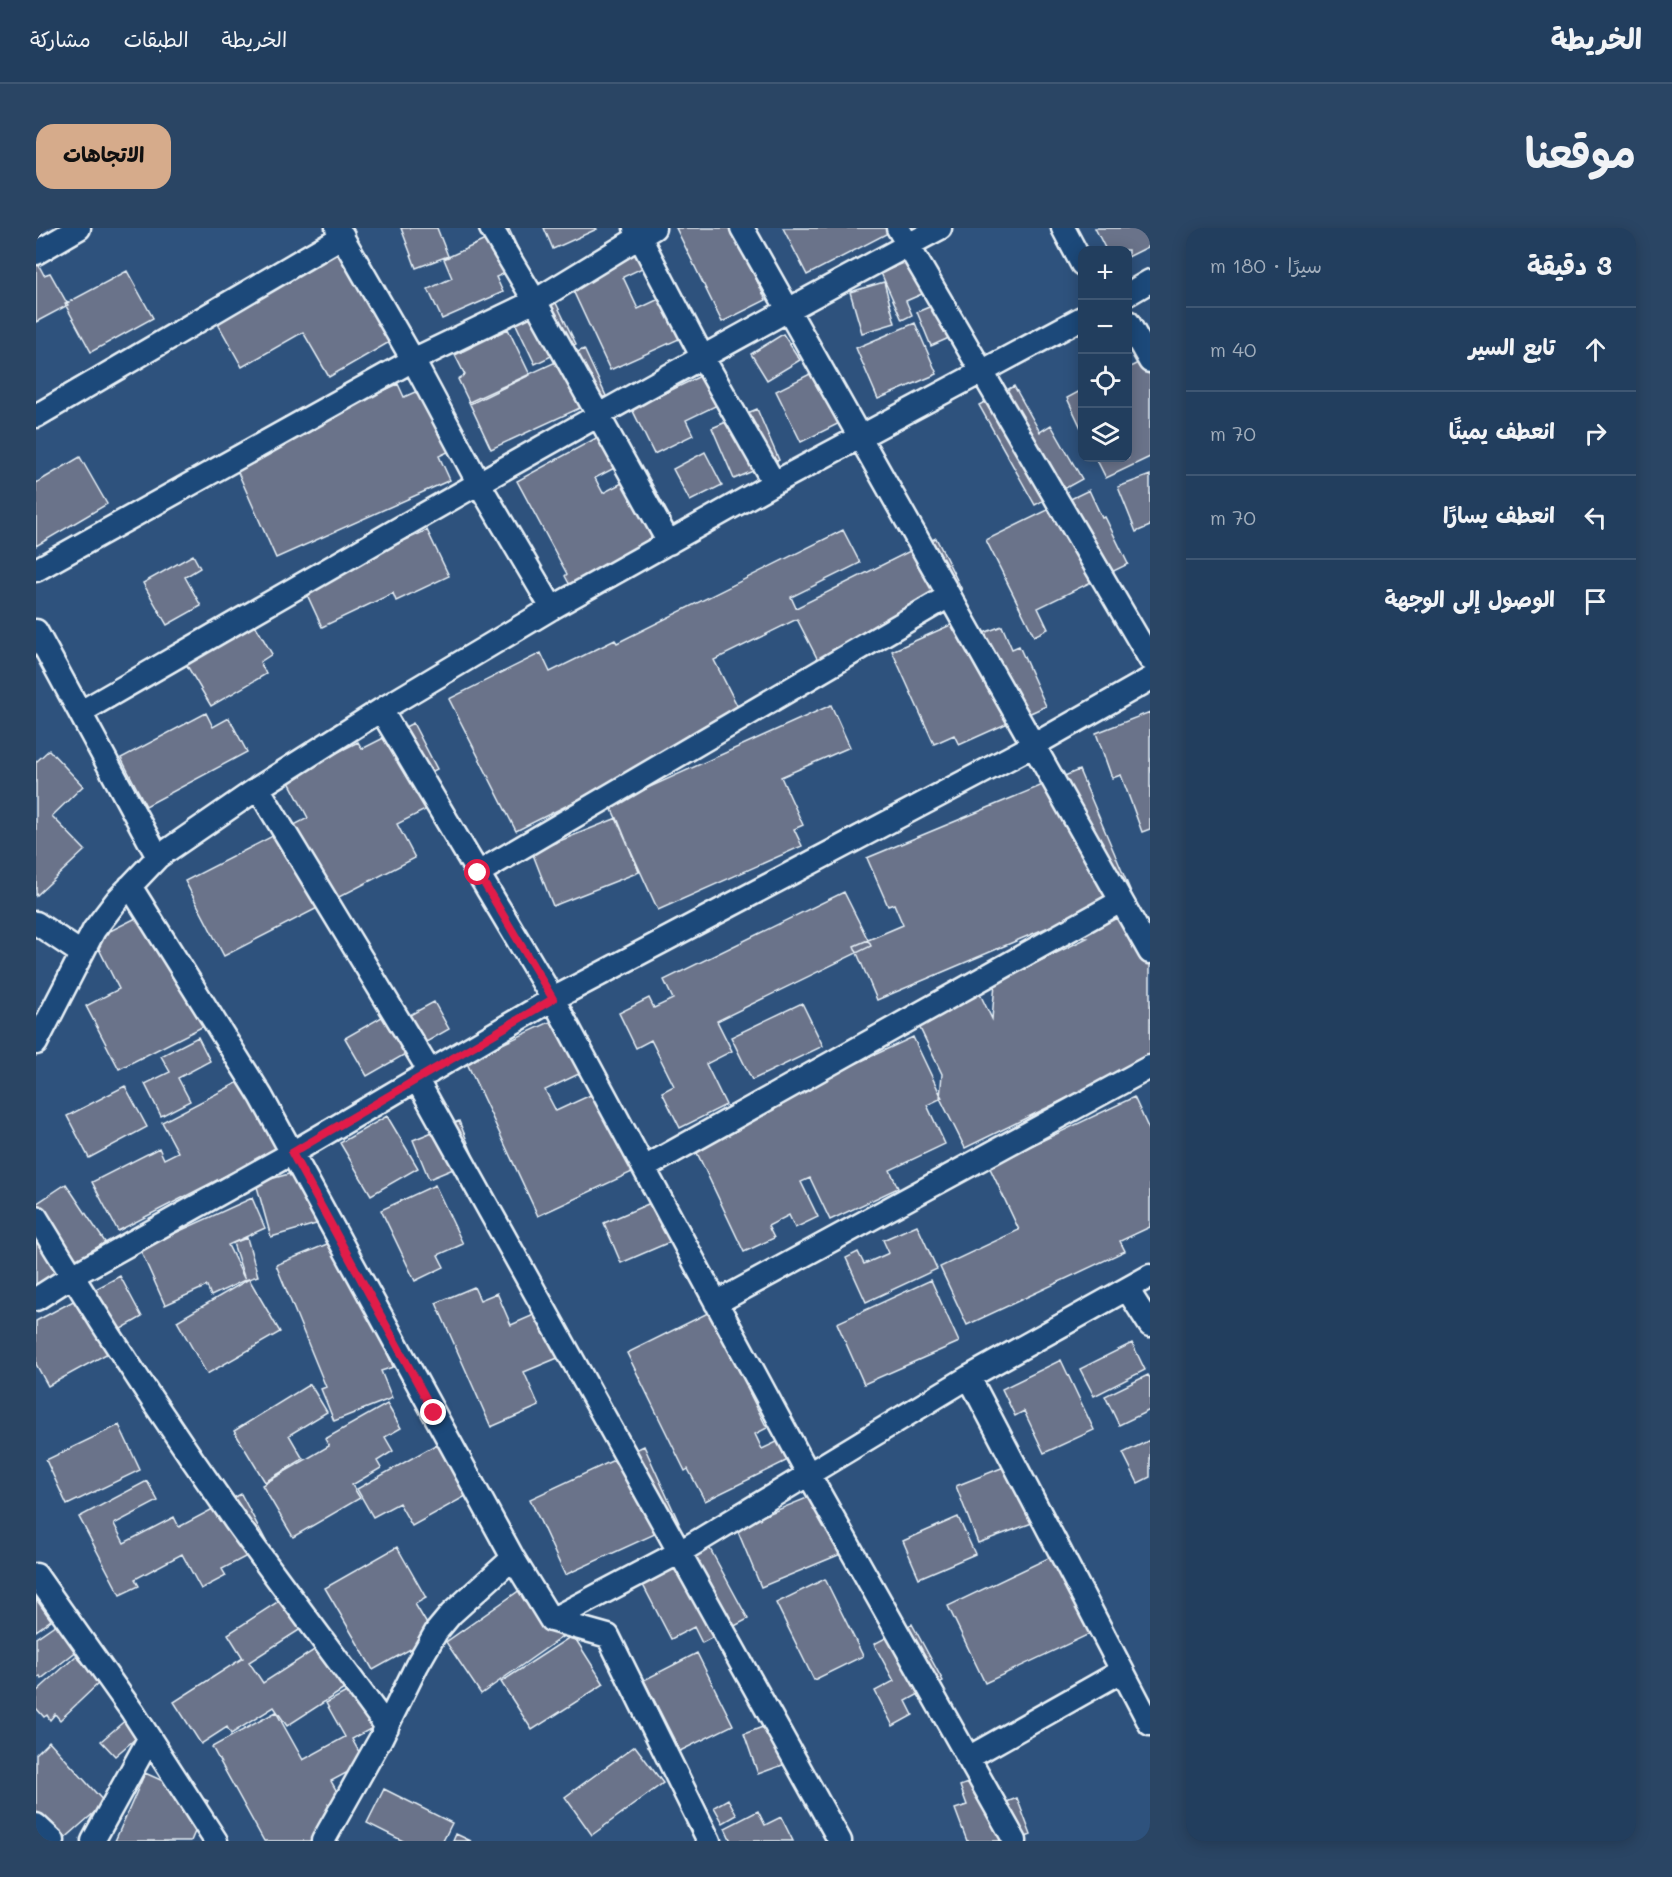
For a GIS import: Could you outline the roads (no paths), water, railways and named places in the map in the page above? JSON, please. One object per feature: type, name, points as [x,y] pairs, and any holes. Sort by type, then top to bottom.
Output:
[{"type":"street","points":[[36,253],[79,228]]},
{"type":"street","points":[[491,228],[535,301],[669,543]]},
{"type":"street","points":[[742,228],[1150,952]]},
{"type":"street","points":[[81,712],[478,483],[789,309],[903,236],[940,228]]},
{"type":"street","points":[[1063,228],[1078,255]]},
{"type":"street","points":[[36,570],[413,360],[535,301],[643,231],[703,358],[774,483]]},
{"type":"street","points":[[36,416],[340,232],[413,360],[478,483],[552,608]]},
{"type":"street","points":[[903,236],[1150,659]]},
{"type":"street","points":[[1132,292],[1150,281]]},
{"type":"street","points":[[36,1043],[81,953],[104,916],[158,857],[258,788],[381,710],[552,608],[859,436],[1078,321]]},
{"type":"street","points":[[1132,329],[1150,361]]},
{"type":"street","points":[[478,873],[950,596]]},
{"type":"street","points":[[36,631],[158,857]]},
{"type":"street","points":[[36,1299],[72,1276],[292,1153],[553,999],[1034,745],[1150,680]]},
{"type":"street","points":[[381,710],[553,999],[809,1475],[1015,1841]]},
{"type":"street","points":[[258,788],[423,1076],[680,1552],[840,1841]]},
{"type":"street","points":[[130,886],[261,1096],[513,1558],[551,1620],[608,1635],[709,1841]]},
{"type":"street","points":[[644,1168],[1122,902]]},
{"type":"street","points":[[36,923],[81,953]]},
{"type":"street","points":[[716,1303],[1150,1067]]},
{"type":"street","points":[[36,1217],[72,1276],[235,1520],[387,1727]]},
{"type":"street","points":[[551,1620],[680,1552],[969,1377],[1150,1276]]},
{"type":"street","points":[[1128,1289],[1150,1325]]},
{"type":"street","points":[[969,1377],[1150,1724]]},
{"type":"street","points":[[323,1841],[387,1727],[424,1652],[446,1619],[475,1590],[513,1558]]},
{"type":"street","points":[[36,1575],[126,1702],[216,1841]]},
{"type":"street","points":[[968,1758],[1122,1671]]},
{"type":"street","points":[[93,1841],[149,1739]]},
{"type":"street","points":[[36,1825],[53,1841]]}]
